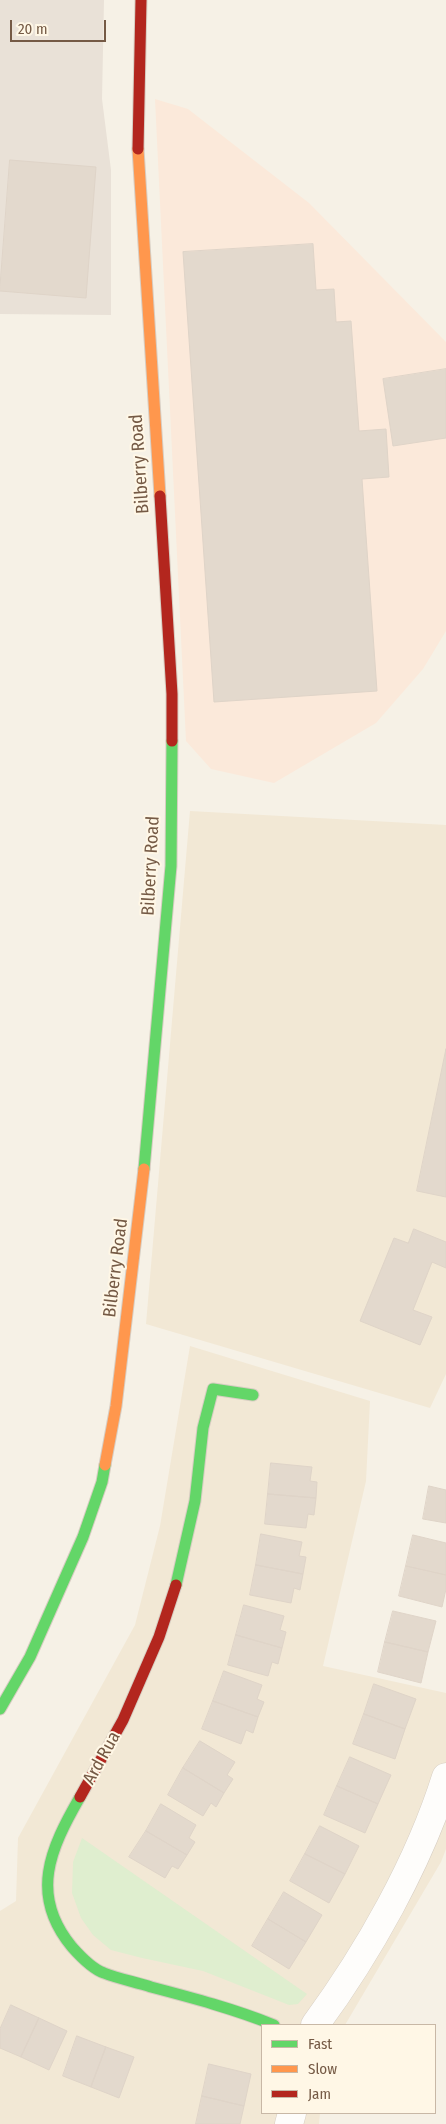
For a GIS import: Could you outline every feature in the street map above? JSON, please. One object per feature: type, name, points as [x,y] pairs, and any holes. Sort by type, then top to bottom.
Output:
[{"type":"street","name":"Bilberry Road","points":[[0,1709],[30,1656],[57,1598],[83,1537],[102,1482],[116,1406],[148,1137],[170,866],[173,782],[172,694],[138,150],[141,0]]},
{"type":"street","name":"Ard Rua","points":[[253,1395],[212,1390],[203,1428],[193,1510],[181,1569],[159,1637],[123,1720],[68,1818],[50,1860],[47,1895],[61,1933],[81,1957],[102,1974],[240,2011],[272,2024]]},
{"type":"street","points":[[316,2024],[386,1916],[421,1839],[446,1777]]},
{"type":"shaded area","points":[[0,0],[104,0],[102,99],[111,170],[111,315],[0,314]]},
{"type":"shaded area","points":[[155,99],[188,109],[309,203],[446,342],[446,631],[423,669],[376,723],[274,783],[211,769],[186,741]]},
{"type":"shaded area","points":[[190,811],[446,825],[446,1374],[430,1408],[146,1324]]},
{"type":"shaded area","points":[[190,1346],[370,1401],[366,1481],[323,1666],[446,1693],[446,1849],[441,1862],[346,2024],[261,2024],[261,2114],[320,2114],[319,2124],[0,2124],[0,1911],[16,1901],[18,1838],[135,1625],[160,1526]]},
{"type":"green space","points":[[82,1838],[307,1994],[298,2004],[289,2005],[203,1971],[111,1950],[93,1935],[81,1918],[72,1893],[73,1862]]},
{"type":"building","points":[[10,160],[96,167],[86,298],[0,291]]},
{"type":"building","points":[[313,244],[316,290],[334,289],[336,322],[351,321],[359,431],[386,429],[389,477],[362,479],[377,691],[214,702],[183,252]]},
{"type":"building","points":[[446,369],[446,438],[393,446],[383,379]]},
{"type":"building","points":[[446,1049],[446,1197],[417,1191]]},
{"type":"building","points":[[414,1229],[446,1242],[446,1268],[432,1262],[413,1310],[432,1317],[420,1345],[360,1321],[394,1238],[408,1243]]},
{"type":"building","points":[[271,1463],[312,1467],[310,1481],[317,1482],[316,1498],[268,1494]]},
{"type":"building","points":[[429,1486],[446,1490],[446,1523],[423,1519]]},
{"type":"building","points":[[268,1494],[316,1498],[314,1515],[308,1514],[306,1528],[265,1524]]},
{"type":"building","points":[[261,1534],[302,1542],[299,1556],[306,1557],[303,1574],[256,1565]]},
{"type":"building","points":[[413,1535],[446,1543],[446,1575],[406,1566]]},
{"type":"building","points":[[256,1565],[303,1574],[300,1590],[294,1588],[291,1603],[250,1595]]},
{"type":"building","points":[[406,1566],[446,1575],[446,1589],[442,1607],[399,1596]]},
{"type":"building","points":[[244,1605],[284,1616],[280,1630],[286,1632],[282,1648],[236,1635]]},
{"type":"building","points":[[393,1611],[436,1621],[428,1652],[385,1642]]},
{"type":"building","points":[[236,1635],[282,1648],[278,1664],[272,1662],[268,1676],[228,1665]]},
{"type":"building","points":[[385,1642],[428,1652],[421,1683],[378,1672]]},
{"type":"building","points":[[224,1671],[262,1685],[257,1699],[264,1702],[258,1717],[213,1701]]},
{"type":"building","points":[[374,1684],[416,1699],[405,1729],[364,1714]]},
{"type":"building","points":[[213,1701],[258,1717],[253,1733],[246,1730],[241,1744],[202,1729]]},
{"type":"building","points":[[364,1714],[405,1729],[395,1759],[353,1744]]},
{"type":"building","points":[[200,1741],[235,1762],[227,1775],[233,1779],[224,1793],[183,1768]]},
{"type":"building","points":[[350,1757],[391,1775],[378,1804],[337,1786]]},
{"type":"building","points":[[183,1768],[224,1793],[216,1807],[211,1803],[203,1816],[168,1795]]},
{"type":"building","points":[[337,1786],[378,1804],[365,1833],[324,1815]]},
{"type":"building","points":[[161,1804],[196,1825],[189,1838],[195,1842],[187,1855],[146,1831]]},
{"type":"building","points":[[320,1826],[359,1846],[345,1874],[305,1854]]},
{"type":"building","points":[[146,1831],[187,1855],[178,1869],[172,1866],[165,1878],[129,1857]]},
{"type":"building","points":[[305,1854],[345,1874],[329,1903],[290,1881]]},
{"type":"building","points":[[284,1892],[322,1915],[306,1942],[268,1919]]},
{"type":"building","points":[[268,1919],[306,1942],[289,1969],[252,1946]]},
{"type":"building","points":[[11,2005],[39,2018],[21,2057],[0,2048],[0,2029]]},
{"type":"building","points":[[39,2018],[67,2031],[49,2070],[21,2057]]},
{"type":"building","points":[[77,2036],[106,2047],[91,2087],[63,2076]]},
{"type":"building","points":[[106,2047],[134,2057],[119,2098],[91,2087]]},
{"type":"building","points":[[209,2064],[251,2074],[244,2106],[202,2096]]},
{"type":"building","points":[[202,2096],[244,2106],[240,2124],[196,2124]]},
{"type":"traffic: fast","points":[[144,1169],[171,866],[172,741]]},
{"type":"traffic: fast","points":[[176,1585],[195,1501],[203,1428],[213,1389],[253,1395]]},
{"type":"traffic: fast","points":[[0,1709],[30,1657],[83,1537],[102,1482],[105,1465]]},
{"type":"traffic: fast","points":[[80,1797],[69,1816],[53,1854],[48,1890],[51,1909],[59,1928],[72,1947],[82,1958],[104,1973],[213,2004],[271,2024]]},
{"type":"traffic: slow","points":[[138,149],[160,496]]},
{"type":"traffic: slow","points":[[105,1465],[116,1406],[144,1169]]},
{"type":"traffic: jam","points":[[138,149],[141,0]]},
{"type":"traffic: jam","points":[[160,496],[172,694],[172,741]]},
{"type":"traffic: jam","points":[[80,1797],[123,1720],[159,1637],[176,1585]]}]
